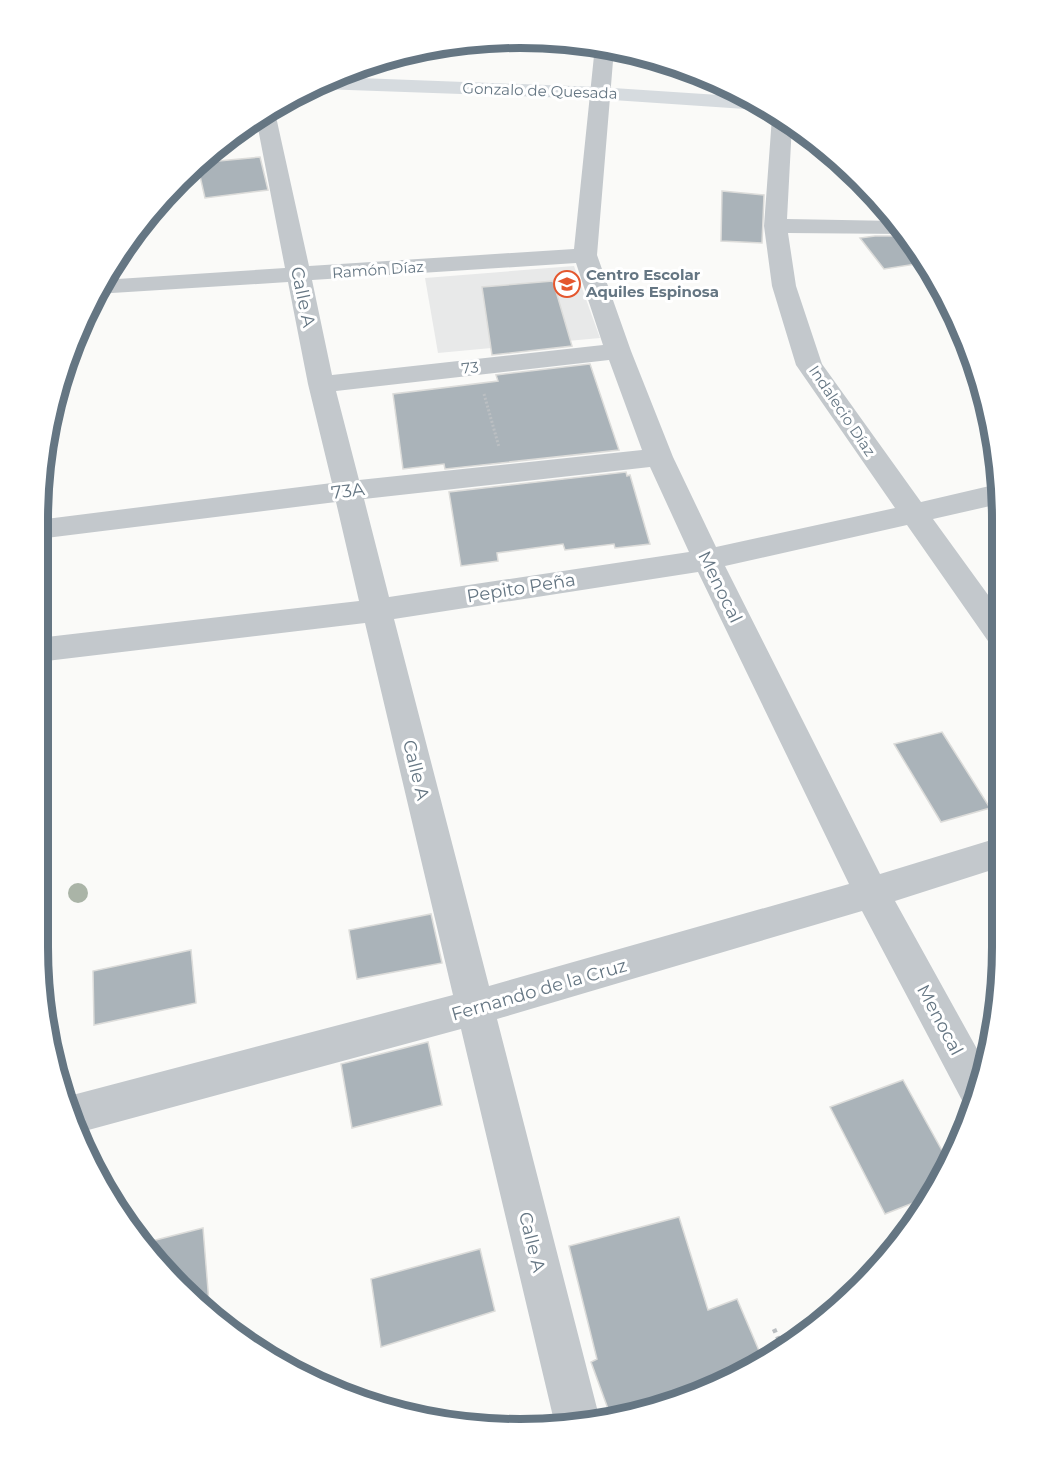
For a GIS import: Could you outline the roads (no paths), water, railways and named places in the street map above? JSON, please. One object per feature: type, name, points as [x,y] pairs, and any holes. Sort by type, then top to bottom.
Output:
[{"type":"main road","name":"Gonzalo de Quesada","points":[[340,84],[598,93],[740,103]]},
{"type":"street","name":"Menocal","points":[[603,55],[585,255],[618,351],[659,457],[707,560],[873,894],[973,1080]]},
{"type":"street","name":"Calle A","points":[[267,122],[321,384],[576,1416]]},
{"type":"street","name":"Indalecio Díaz","points":[[781,128],[775,226],[784,286],[809,365],[992,623]]},
{"type":"street","points":[[775,226],[890,228]]},
{"type":"street","name":"Ramón Díaz","points":[[110,286],[585,255]]},
{"type":"street","name":"73","points":[[321,384],[618,351]]},
{"type":"street","name":"73A","points":[[48,528],[348,491],[659,457]]},
{"type":"street","name":"Pepito Peña","points":[[48,649],[377,610],[707,560],[991,496]]},
{"type":"street","name":"Fernando de la Cruz","points":[[78,1113],[475,1009],[873,894],[992,855]]},
{"type":"place","name":"Centro Escolar Aquiles Espinosa","points":[[567,284]]}]
